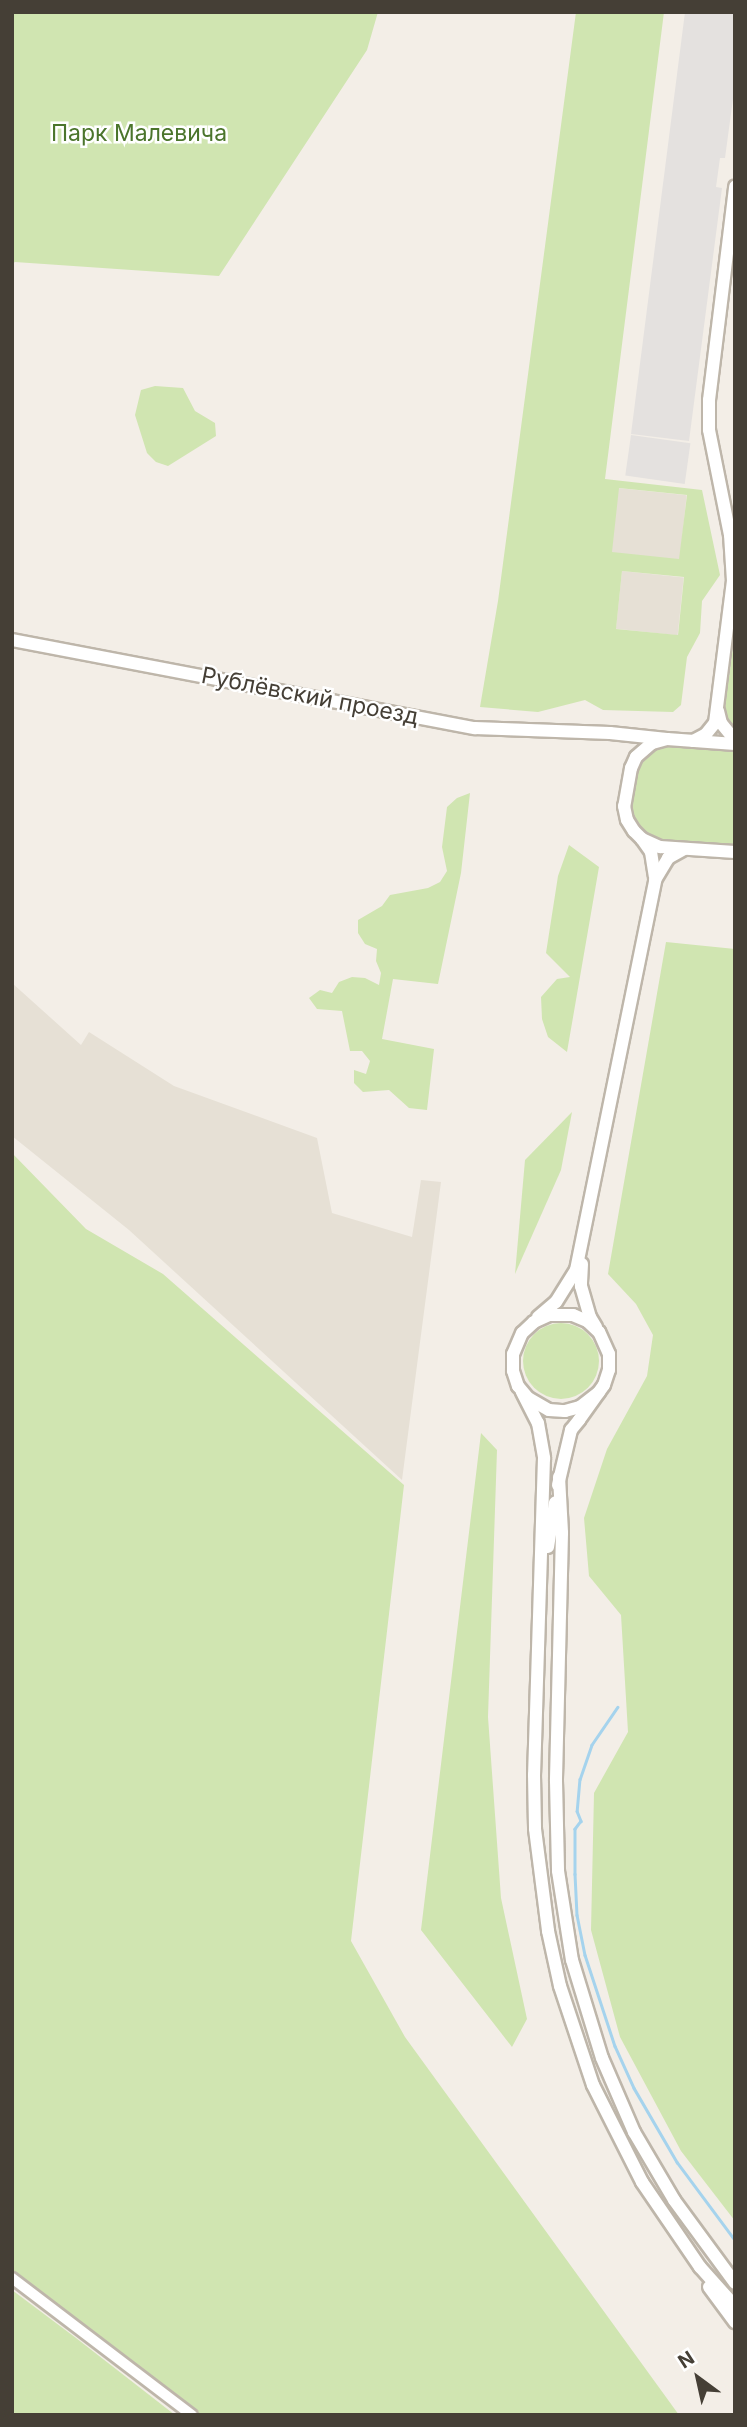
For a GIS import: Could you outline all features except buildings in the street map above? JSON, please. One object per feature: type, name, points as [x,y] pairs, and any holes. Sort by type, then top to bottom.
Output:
[{"type":"street","points":[[693,741],[711,730],[718,711],[732,622],[733,557],[709,430],[709,400],[735,187]]},
{"type":"street","name":"Рублёвский проезд","points":[[12,640],[475,728],[610,733],[735,742]]},
{"type":"street","points":[[718,711],[725,731],[735,742]]},
{"type":"street","points":[[541,1594],[559,1477],[571,1430],[599,1392],[607,1378],[610,1362],[603,1339],[590,1317],[581,1286],[585,1237],[655,880],[651,852],[627,820],[624,806],[631,768],[627,745],[610,733]]},
{"type":"street","points":[[631,768],[643,749],[667,739]]},
{"type":"street","points":[[642,839],[660,846],[735,852]]},
{"type":"street","points":[[655,880],[668,858],[684,849]]},
{"type":"street","points":[[585,1237],[569,1285],[518,1339],[513,1354],[515,1378],[538,1423],[544,1458],[534,1775],[538,1872],[560,1986],[593,2085],[642,2182],[735,2322]]},
{"type":"street","points":[[528,1327],[549,1315],[573,1315],[587,1321],[603,1339]]},
{"type":"street","points":[[522,1392],[541,1407],[557,1411],[580,1407],[599,1392]]},
{"type":"street","points":[[559,1477],[562,1533],[558,1871],[572,1960],[602,2058],[634,2132],[674,2200],[735,2283]]},
{"type":"street","points":[[678,2236],[735,2306]]},
{"type":"street","points":[[12,2278],[192,2415]]},
{"type":"shaded area","points":[[685,12],[735,12],[735,84],[725,158],[720,158],[716,187],[722,188],[689,441],[631,434]]},
{"type":"shaded area","points":[[631,435],[690,443],[685,484],[625,476]]},
{"type":"shaded area","points":[[618,488],[687,495],[680,560],[611,553]]},
{"type":"shaded area","points":[[622,571],[684,577],[678,635],[616,629]]},
{"type":"shaded area","points":[[12,983],[81,1045],[89,1032],[174,1086],[317,1138],[332,1213],[412,1237],[421,1180],[441,1182],[402,1480],[129,1230],[12,1136]]},
{"type":"green space","name":"Парк Малевича","points":[[12,12],[378,12],[367,50],[219,276],[15,262],[12,264]]},
{"type":"green space","points":[[576,12],[664,12],[605,479],[702,490],[720,575],[702,601],[700,633],[687,657],[681,705],[673,712],[603,710],[585,700],[538,712],[480,707],[498,601]],"holes":[[[619,488],[687,495],[679,559],[612,552]],[[622,571],[684,577],[678,635],[616,629]]]},
{"type":"green space","points":[[155,386],[183,388],[195,411],[215,423],[216,436],[168,466],[156,462],[147,453],[135,415],[141,390]]},
{"type":"green space","points":[[735,633],[735,733],[724,714]]},
{"type":"green space","points":[[671,746],[735,750],[735,848],[661,842],[638,827],[630,811],[632,776],[639,762],[653,750]]},
{"type":"green space","points":[[470,793],[461,873],[438,984],[393,979],[382,1039],[434,1049],[427,1110],[409,1108],[389,1090],[363,1092],[354,1083],[354,1070],[366,1074],[370,1061],[362,1051],[350,1051],[342,1011],[317,1009],[309,998],[320,990],[332,993],[339,982],[352,977],[365,978],[379,985],[381,973],[376,961],[377,949],[365,944],[358,933],[358,920],[382,906],[390,895],[428,888],[440,882],[447,871],[442,847],[447,807],[457,798]]},
{"type":"green space","points":[[569,845],[599,867],[567,1052],[548,1037],[542,1019],[541,997],[557,979],[570,977],[546,953],[558,876]]},
{"type":"green space","points":[[666,942],[735,949],[735,2221],[681,2151],[620,2037],[591,1930],[594,1793],[628,1732],[621,1615],[589,1576],[584,1518],[607,1449],[647,1376],[653,1335],[636,1304],[608,1274]]},
{"type":"green space","points":[[572,1112],[561,1170],[515,1274],[525,1160]]},
{"type":"green space","points":[[12,1153],[86,1229],[163,1274],[404,1485],[351,1941],[405,2037],[679,2415],[199,2415],[12,2272]]},
{"type":"green space","points":[[561,1323],[575,1326],[588,1334],[596,1347],[599,1361],[596,1375],[588,1388],[575,1396],[561,1399],[547,1396],[534,1388],[526,1375],[523,1361],[526,1347],[534,1334],[547,1326]]},
{"type":"green space","points":[[481,1433],[497,1450],[488,1717],[501,1898],[527,2019],[512,2047],[421,1930]]},
{"type":"green space","points":[[12,2290],[76,2338],[175,2415],[12,2415]]},
{"type":"waterway","points":[[618,1707],[592,1745],[580,1779],[577,1811],[581,1821],[575,1829],[575,1874],[577,1915],[585,1955],[615,2046],[634,2088],[677,2162],[735,2240]]}]
